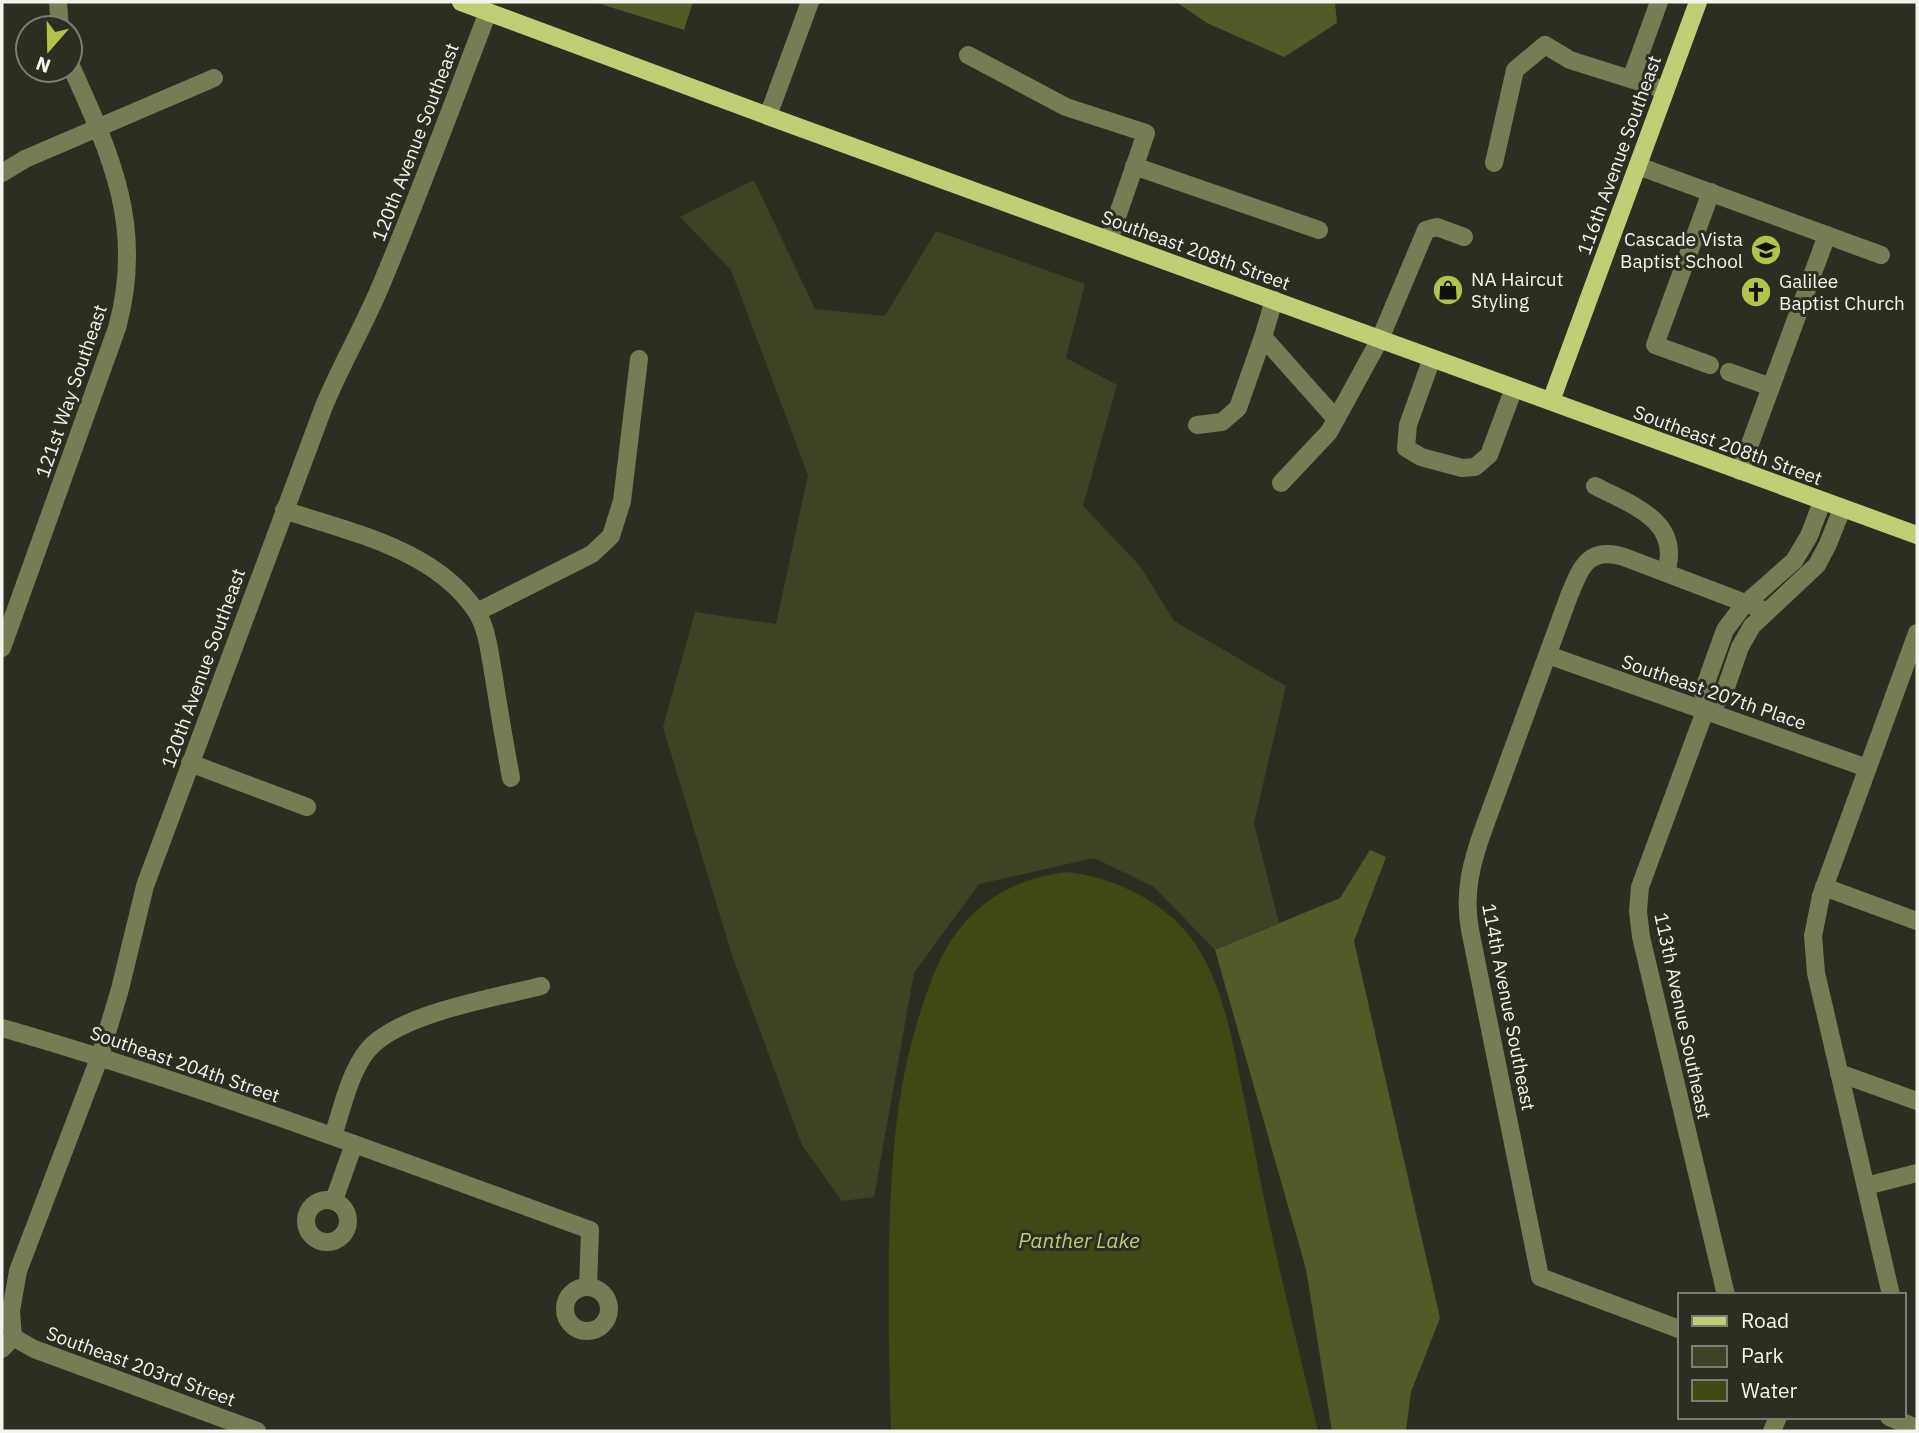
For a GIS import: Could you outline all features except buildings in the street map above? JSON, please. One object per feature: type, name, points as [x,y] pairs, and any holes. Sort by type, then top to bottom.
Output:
[{"type":"main road","name":"Southeast 208th Street","points":[[461,2],[1917,535]]},
{"type":"main road","name":"116th Avenue Southeast","points":[[1550,401],[1698,2]]},
{"type":"street","points":[[768,116],[810,2]]},
{"type":"street","points":[[1631,79],[1659,2]]},
{"type":"street","name":"120th Avenue Southeast","points":[[8,1343],[18,1271],[100,1056],[120,989],[145,886],[340,366],[379,290],[400,240],[488,12]]},
{"type":"street","points":[[1494,163],[1515,70],[1545,45],[1570,60],[1665,90]]},
{"type":"street","points":[[968,55],[1066,107],[1146,133],[1109,240]]},
{"type":"street","points":[[2,173],[25,159],[215,78]]},
{"type":"street","name":"121st Way Southeast","points":[[2,647],[96,390],[122,310],[128,270],[125,210],[119,186],[99,129],[79,84]]},
{"type":"street","points":[[1135,166],[1319,230]]},
{"type":"street","points":[[1638,166],[1881,255]]},
{"type":"street","points":[[1710,365],[1655,345],[1711,192]]},
{"type":"street","points":[[1281,483],[1329,432],[1380,339],[1426,230],[1437,227],[1464,237]]},
{"type":"street","points":[[1740,471],[1827,235]]},
{"type":"street","points":[[1197,425],[1222,422],[1238,408],[1274,300]]},
{"type":"street","points":[[1263,337],[1336,419]]},
{"type":"street","points":[[1432,358],[1408,425],[1406,448],[1421,457],[1462,468],[1475,467],[1489,455],[1514,388]]},
{"type":"street","points":[[477,612],[592,554],[611,536],[622,501],[639,359]]},
{"type":"street","points":[[1729,372],[1771,387]]},
{"type":"street","points":[[1595,486],[1655,519],[1669,543],[1670,560],[1666,572],[1766,611]]},
{"type":"street","name":"113th Avenue Southeast","points":[[1726,1293],[1651,980],[1638,911],[1640,887],[1705,711],[1703,691],[1718,647],[1733,617],[1798,557],[1810,536],[1822,502]]},
{"type":"street","name":"113th Avenue Southeast","points":[[1705,711],[1723,696],[1744,639],[1766,611],[1817,565],[1842,509]]},
{"type":"street","points":[[284,510],[380,543],[416,559],[457,589],[477,612],[487,641],[511,778]]},
{"type":"street","name":"114th Avenue Southeast","points":[[1666,572],[1614,554],[1601,553],[1593,556],[1584,566],[1575,581],[1478,844],[1468,880],[1466,904],[1540,1277],[1678,1329]]},
{"type":"street","points":[[1891,1293],[1812,948],[1824,887],[1917,634]]},
{"type":"street","name":"Southeast 207th Place","points":[[1548,655],[1867,768]]},
{"type":"street","points":[[190,763],[307,807]]},
{"type":"street","points":[[1824,887],[1917,921]]},
{"type":"street","points":[[333,1136],[356,1071],[366,1052],[379,1040],[412,1020],[541,986]]},
{"type":"street","name":"Southeast 204th Street","points":[[2,1028],[100,1056],[354,1143],[590,1230],[588,1287]]},
{"type":"street","points":[[1839,1073],[1917,1101]]},
{"type":"street","points":[[334,1200],[354,1143]]},
{"type":"street","points":[[1866,1186],[1917,1173]]},
{"type":"street","name":"Southeast 203rd Street","points":[[8,1343],[34,1349],[257,1431]]},
{"type":"street","points":[[1894,1419],[1917,1428]]},
{"type":"green space","points":[[754,180],[815,309],[885,316],[936,231],[1085,284],[1066,358],[1117,385],[1083,506],[1140,566],[1174,621],[1286,686],[1254,823],[1279,923],[1215,950],[1154,887],[1094,858],[979,884],[914,973],[874,1197],[842,1201],[802,1145],[731,952],[663,727],[695,612],[776,624],[808,475],[731,270],[680,217]]},
{"type":"shaded area","points":[[594,2],[693,2],[684,30]]},
{"type":"shaded area","points":[[1176,2],[1335,2],[1337,23],[1284,57],[1207,23]]},
{"type":"shaded area","points":[[1370,850],[1386,857],[1354,941],[1440,1318],[1411,1392],[1406,1431],[1332,1431],[1306,1269],[1215,950],[1340,898]]},
{"type":"water","name":"Panther Lake","points":[[1067,872],[1103,879],[1154,904],[1169,915],[1194,942],[1212,976],[1230,1031],[1271,1232],[1318,1431],[891,1431],[889,1268],[893,1161],[899,1105],[920,1013],[944,953],[972,915],[985,903],[1015,886]]},
{"type":"place","name":"Cascade Vista Baptist School","points":[[1766,250]]},
{"type":"place","name":"NA Haircut Styling","points":[[1448,290]]},
{"type":"place","name":"Galilee Baptist Church","points":[[1756,292]]}]
